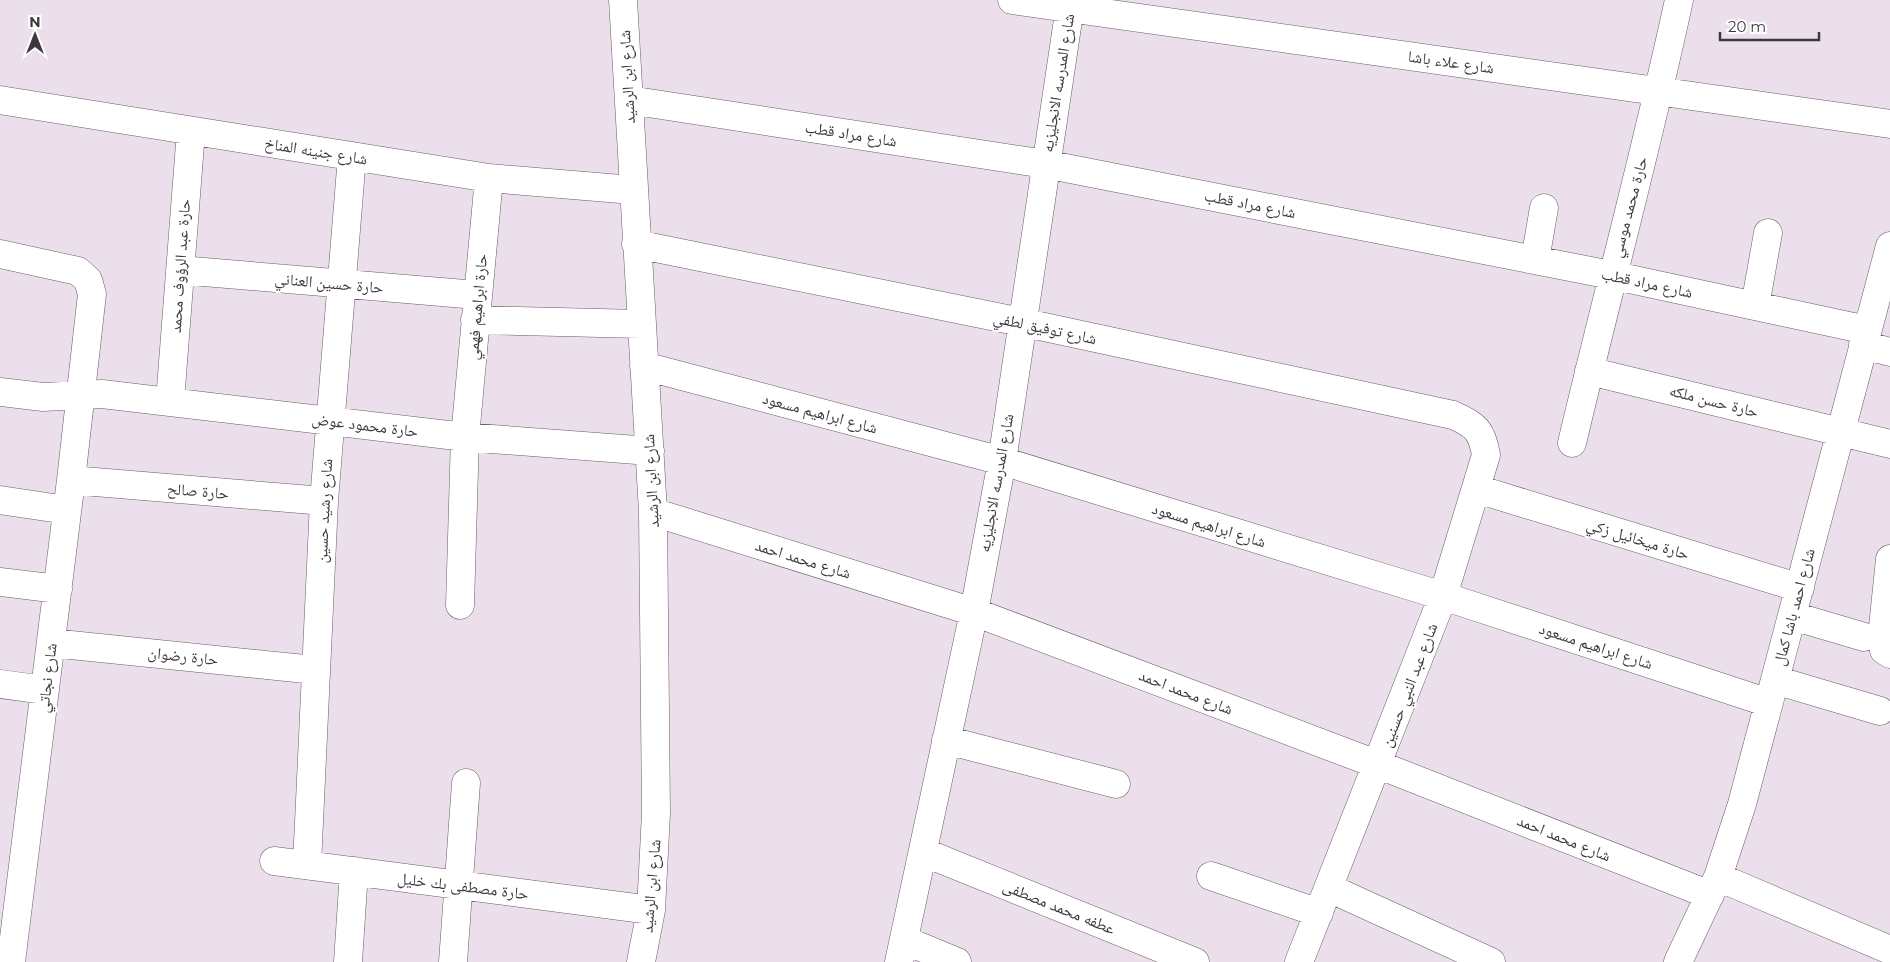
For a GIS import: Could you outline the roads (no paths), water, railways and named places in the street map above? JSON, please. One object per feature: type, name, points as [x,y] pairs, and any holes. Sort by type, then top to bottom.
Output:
[{"type":"street","name":"شارع ابن الرشيد","points":[[623,0],[653,512],[656,813],[652,910],[641,962]]},
{"type":"street","name":"شارع علاء باشا","points":[[1012,0],[1070,4],[1890,124]]},
{"type":"street","name":"حارة محمد موسي","points":[[1572,443],[1611,275],[1660,91],[1679,0]]},
{"type":"street","name":"شارع المدرسه الانجليزيه","points":[[902,951],[974,612],[1002,461],[1021,322],[1070,4]]},
{"type":"street","name":"شارع جنينه المناخ","points":[[0,100],[489,178],[633,190]]},
{"type":"street","name":"شارع مراد قطب","points":[[629,100],[1045,164],[1611,275],[1755,306],[1865,337],[1890,352]]},
{"type":"street","name":"حارة عبد الرؤوف محمد","points":[[170,401],[191,131]]},
{"type":"street","name":"شارع رشيد حسين","points":[[307,866],[324,502],[352,156]]},
{"type":"street","name":"حارة ابراهيم فهمي","points":[[460,605],[465,437],[489,178]]},
{"type":"street","points":[[1534,260],[1544,208]]},
{"type":"street","points":[[1755,306],[1768,233]]},
{"type":"street","name":"شارع توفيق لطفي","points":[[636,244],[1021,322],[1454,415]]},
{"type":"street","name":"شارع احمد باشا كمال","points":[[1688,959],[1742,804],[1793,616],[1839,432],[1890,246]]},
{"type":"street","name":"شارع نجاتي","points":[[0,254],[78,271],[88,280],[92,294],[68,510],[11,962]]},
{"type":"street","name":"حارة حسين العناني","points":[[180,270],[342,284],[476,308],[641,324]]},
{"type":"street","name":"شارع ابراهيم مسعود","points":[[644,366],[1002,461],[1443,596],[1772,691],[1880,711]]},
{"type":"street","name":"حارة حسن ملكه","points":[[1589,371],[1890,444]]},
{"type":"street","name":"حارة محمود عوض","points":[[0,392],[43,397],[102,394],[465,437],[650,451]]},
{"type":"street","name":"شارع عبد النبي حسنين","points":[[1299,962],[1379,765],[1443,596],[1477,490],[1486,455],[1483,438],[1472,424],[1454,415]]},
{"type":"street","name":"حارة صالح","points":[[71,480],[324,502]]},
{"type":"street","name":"حارة ميخائيل زكي","points":[[1477,490],[1800,588]]},
{"type":"street","points":[[0,500],[68,510]]},
{"type":"street","name":"شارع محمد احمد","points":[[653,512],[974,612],[1379,765],[1890,950]]},
{"type":"street","points":[[1890,559],[1882,644],[1890,654]]},
{"type":"street","points":[[0,582],[58,589]]},
{"type":"street","points":[[1793,616],[1864,637]]},
{"type":"street","name":"حارة رضوان","points":[[51,643],[315,670]]},
{"type":"street","points":[[0,684],[45,690]]},
{"type":"street","points":[[946,740],[1116,784]]},
{"type":"street","points":[[453,962],[466,783]]},
{"type":"street","name":"عطفه محمد مصطفى","points":[[923,852],[1195,962]]},
{"type":"street","name":"حارة مصطفى بك خليل","points":[[274,861],[652,910]]},
{"type":"street","points":[[348,962],[354,872]]},
{"type":"street","points":[[1211,876],[1324,901],[1491,962]]},
{"type":"street","points":[[902,951],[958,962]]},
{"type":"street","points":[[0,961],[6,962]]}]
